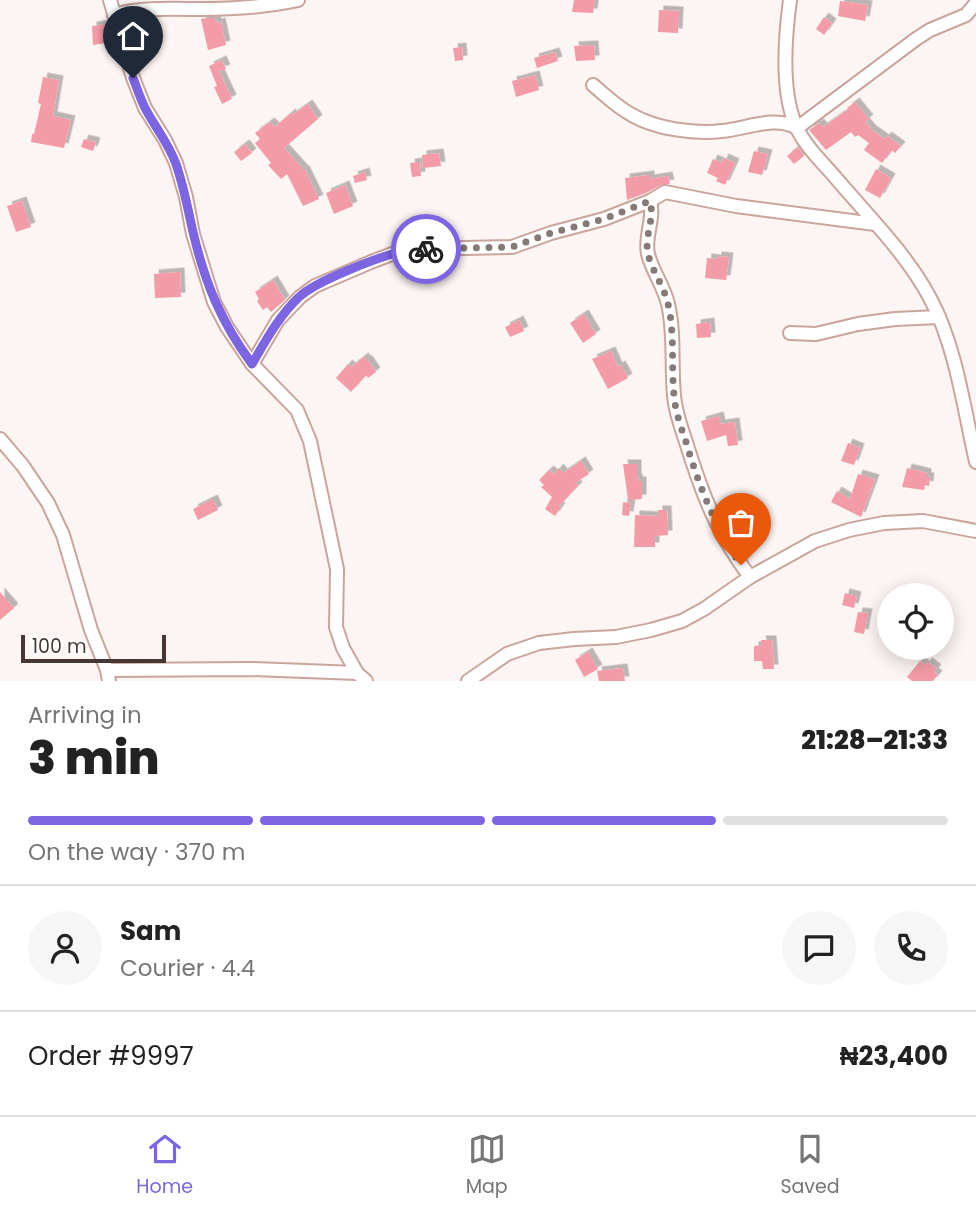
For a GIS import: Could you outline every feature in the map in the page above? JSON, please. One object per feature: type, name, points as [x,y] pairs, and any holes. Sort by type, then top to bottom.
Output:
[{"type":"street","points":[[110,0],[145,108],[176,163],[214,302],[226,327],[252,364],[298,410],[310,441],[337,569],[336,627],[343,648],[361,677]]},
{"type":"street","points":[[114,15],[139,9],[202,5],[242,8],[298,0]]},
{"type":"street","points":[[790,0],[785,37],[787,75],[791,110],[797,128],[816,155],[906,261],[930,298],[947,337],[976,462]]},
{"type":"street","points":[[797,128],[916,39],[966,15],[976,3]]},
{"type":"street","points":[[593,85],[634,116],[674,129],[720,132],[785,122],[797,128]]},
{"type":"street","points":[[252,364],[278,320],[300,297],[315,286],[400,251],[512,247],[604,219],[650,201],[665,192],[736,206],[875,224]]},
{"type":"street","points":[[650,201],[652,213],[647,238],[648,251],[668,306],[674,397],[680,423],[696,477],[711,513],[729,547],[750,577]]},
{"type":"street","points":[[790,333],[816,334],[858,324],[939,317]]},
{"type":"street","points":[[0,439],[23,466],[48,503],[63,535],[91,630],[108,676],[252,669],[361,677]]},
{"type":"street","points":[[468,681],[507,654],[539,643],[616,637],[682,621],[750,577],[815,541],[849,530],[884,523],[923,521],[976,531]]},
{"type":"building","points":[[574,0],[595,0],[593,13],[572,12]]},
{"type":"building","points":[[840,1],[868,5],[865,21],[838,16]]},
{"type":"building","points":[[659,10],[679,11],[678,33],[658,32]]},
{"type":"building","points":[[824,17],[832,23],[824,35],[816,29]]},
{"type":"building","points":[[215,18],[217,23],[221,22],[226,45],[208,50],[201,19]]},
{"type":"building","points":[[108,24],[113,42],[93,45],[92,26]]},
{"type":"building","points":[[594,45],[595,60],[576,61],[574,46]]},
{"type":"building","points":[[462,47],[463,60],[455,61],[453,48]]},
{"type":"building","points":[[555,52],[558,61],[537,68],[534,58]]},
{"type":"building","points":[[222,60],[226,69],[219,71],[232,99],[222,104],[209,66]]},
{"type":"building","points":[[535,75],[539,90],[516,97],[512,81]]},
{"type":"building","points":[[43,77],[59,80],[53,116],[71,120],[64,148],[31,142],[41,104],[38,103]]},
{"type":"building","points":[[855,102],[869,119],[865,122],[872,130],[901,146],[895,153],[892,150],[882,163],[864,150],[869,143],[858,135],[855,137],[851,132],[826,150],[809,130],[819,123],[823,127]]},
{"type":"building","points":[[308,104],[318,119],[284,148],[305,170],[319,199],[303,206],[287,174],[281,179],[268,165],[271,163],[255,143],[260,139],[255,133],[270,122],[275,127],[291,113],[292,115]]},
{"type":"building","points":[[84,139],[96,142],[93,151],[81,147]]},
{"type":"building","points":[[245,144],[252,153],[241,161],[234,152]]},
{"type":"building","points":[[798,147],[804,156],[794,164],[787,156]]},
{"type":"building","points":[[754,151],[768,154],[762,175],[748,172]]},
{"type":"building","points":[[439,153],[441,166],[423,168],[422,155]]},
{"type":"building","points":[[724,158],[735,163],[725,185],[707,173],[713,159],[722,163]]},
{"type":"building","points":[[420,162],[421,176],[412,177],[410,163]]},
{"type":"building","points":[[876,169],[891,178],[880,198],[865,190]]},
{"type":"building","points":[[365,172],[367,180],[355,183],[353,176]]},
{"type":"building","points":[[650,175],[650,179],[668,176],[670,184],[661,185],[627,200],[625,178]]},
{"type":"building","points":[[345,185],[353,206],[334,214],[326,193]]},
{"type":"building","points":[[22,201],[31,227],[16,232],[7,206]]},
{"type":"building","points":[[717,256],[729,257],[726,280],[705,278],[707,258],[717,259]]},
{"type":"building","points":[[180,272],[181,297],[155,298],[154,274]]},
{"type":"building","points":[[273,280],[285,300],[271,312],[267,307],[263,310],[255,292]]},
{"type":"building","points":[[584,314],[596,334],[583,343],[570,323]]},
{"type":"building","points":[[519,320],[524,331],[510,337],[505,327]]},
{"type":"building","points":[[710,322],[711,337],[697,338],[696,324]]},
{"type":"building","points":[[611,351],[618,367],[621,365],[628,378],[608,389],[592,359]]},
{"type":"building","points":[[364,357],[376,372],[368,378],[366,375],[351,392],[336,378],[348,364],[351,367]]},
{"type":"building","points":[[719,416],[721,424],[735,422],[738,445],[728,446],[726,435],[707,441],[701,421]]},
{"type":"building","points":[[848,443],[860,448],[854,465],[841,461]]},
{"type":"building","points":[[581,461],[589,474],[575,483],[578,486],[559,506],[561,507],[555,516],[545,509],[552,497],[541,487],[544,485],[539,480],[549,470],[554,474],[559,468],[563,473]]},
{"type":"building","points":[[623,464],[637,464],[637,477],[642,481],[642,499],[628,500]]},
{"type":"building","points":[[907,468],[927,473],[927,477],[930,477],[929,486],[925,485],[924,490],[902,487]]},
{"type":"building","points":[[858,474],[875,479],[861,517],[831,502],[837,491],[850,499]]},
{"type":"building","points":[[213,499],[218,510],[198,520],[193,509]]},
{"type":"building","points":[[623,502],[631,503],[629,516],[622,515]]},
{"type":"building","points":[[658,510],[667,510],[668,535],[655,536],[655,547],[634,547],[635,515],[658,516]]},
{"type":"building","points":[[0,592],[14,608],[0,620]]},
{"type":"building","points":[[845,593],[857,596],[854,608],[842,605]]},
{"type":"building","points":[[858,612],[868,613],[864,634],[854,632]]},
{"type":"building","points":[[761,640],[772,640],[774,669],[763,669],[762,661],[754,661],[754,646],[762,645]]},
{"type":"building","points":[[588,652],[598,669],[584,677],[575,660]]},
{"type":"building","points":[[920,661],[925,665],[928,662],[937,669],[934,672],[938,675],[933,681],[912,681],[907,677]]},
{"type":"building","points":[[623,668],[625,681],[599,681],[597,671]]},
{"type":"way so far","points":[[426,249],[503,249],[604,219],[650,201],[652,213],[647,238],[648,251],[668,306],[674,397],[680,423],[696,477],[711,513],[741,565]]},
{"type":"route","points":[[133,78],[145,108],[176,163],[214,302],[226,327],[252,364],[278,320],[315,286],[400,251],[426,249]]}]
